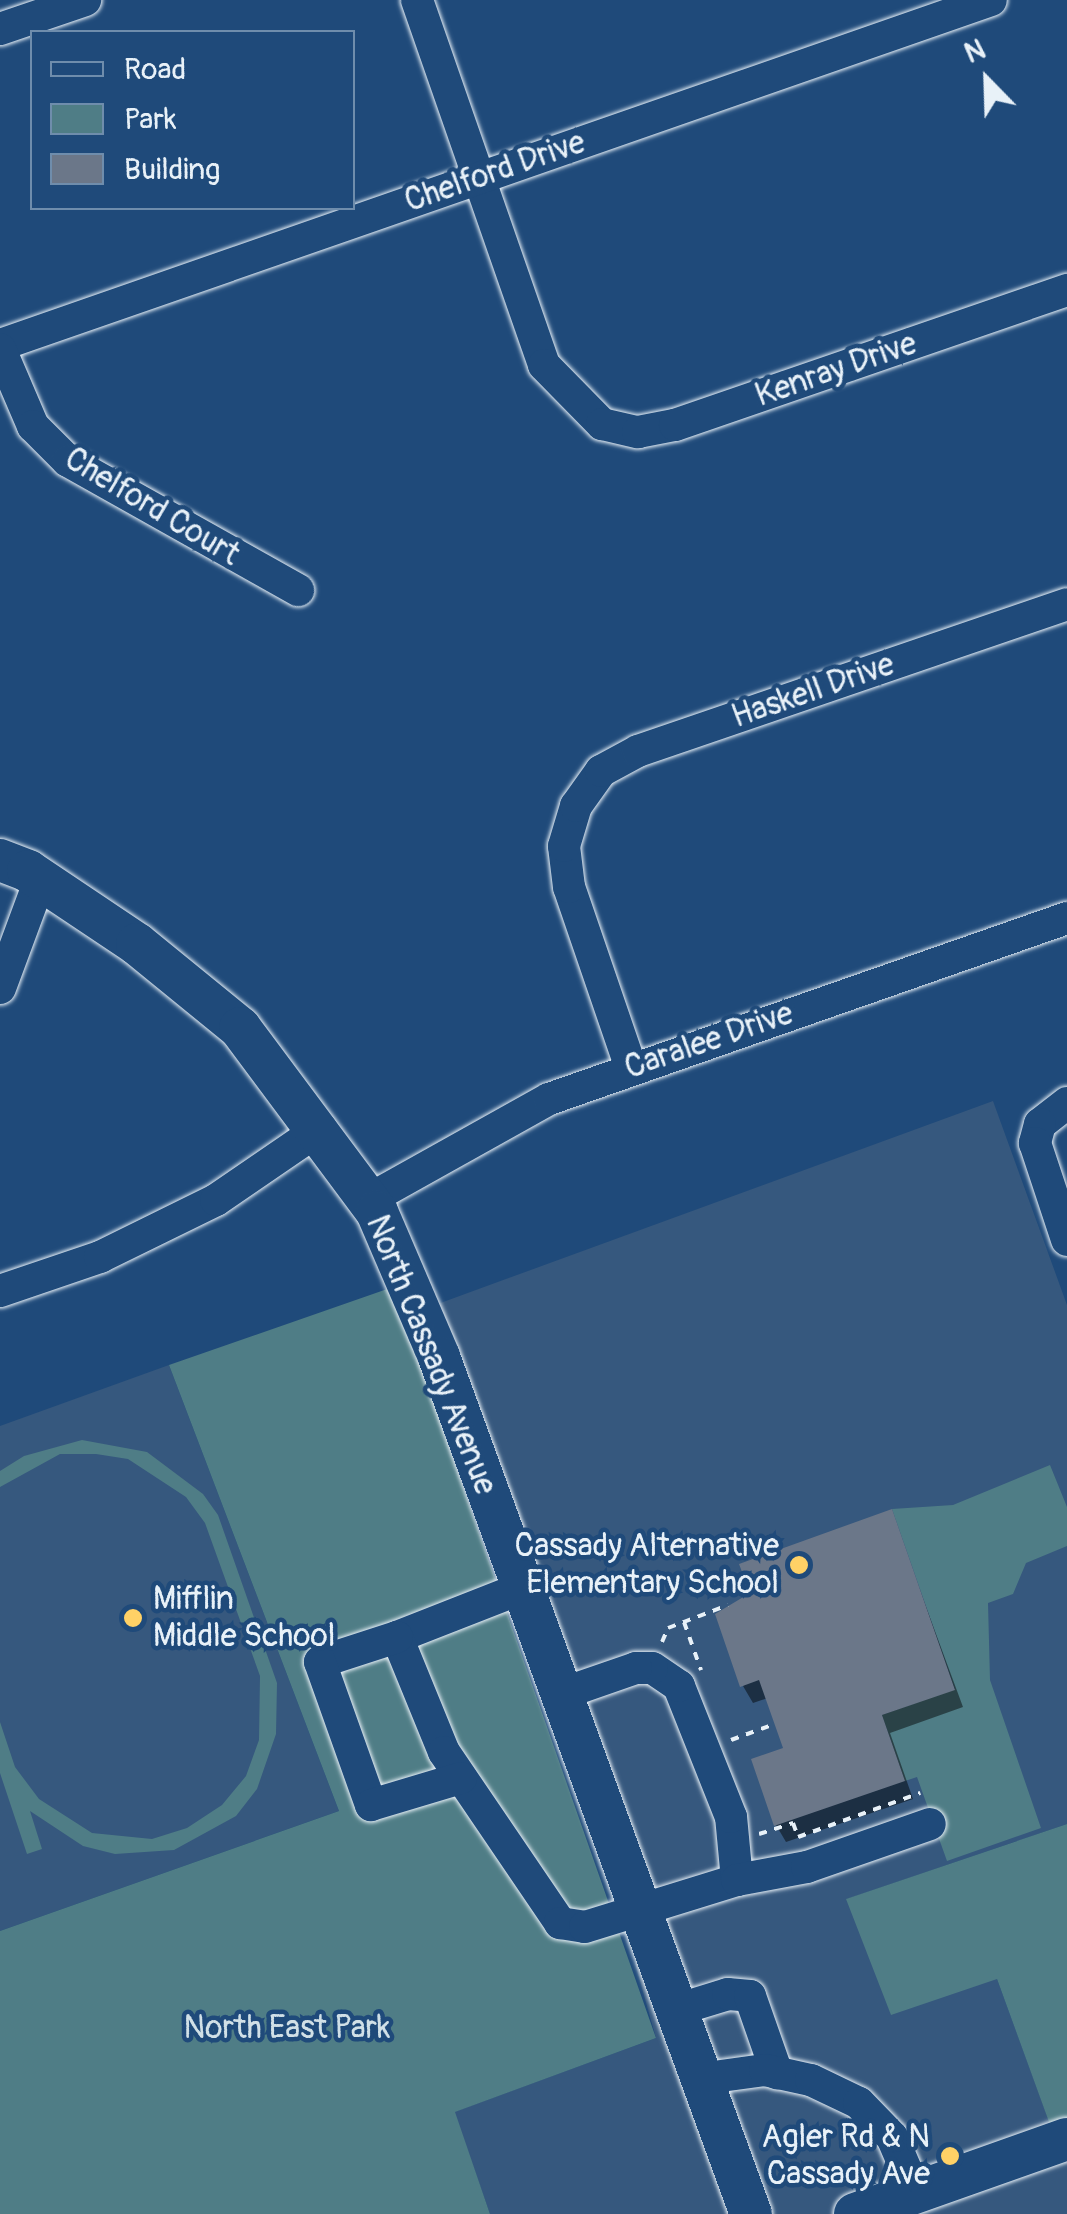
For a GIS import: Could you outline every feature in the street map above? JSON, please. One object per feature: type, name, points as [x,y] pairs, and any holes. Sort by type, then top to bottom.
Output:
[{"type":"main road","name":"North Cassady Avenue","points":[[0,860],[40,880],[136,944],[240,1028],[321,1128],[368,1200],[440,1357],[751,2214]]},
{"type":"main road","points":[[855,2214],[1067,2139]]},
{"type":"street","points":[[0,29],[85,0]]},
{"type":"street","points":[[418,0],[479,178]]},
{"type":"street","name":"Chelford Drive","points":[[0,347],[991,0]]},
{"type":"street","name":"Kenray Drive","points":[[479,178],[544,365],[602,424],[638,432],[674,425],[1067,290]]},
{"type":"street","name":"Chelford Court","points":[[0,347],[33,426],[68,461],[298,590]]},
{"type":"street","name":"Haskell Drive","points":[[630,1068],[569,887],[564,846],[576,806],[601,772],[638,751],[1067,604]]},
{"type":"street","points":[[0,988],[40,880]]},
{"type":"street","name":"Caralee Drive","points":[[368,1200],[549,1099],[1067,918]]},
{"type":"street","points":[[1067,1103],[1040,1124],[1037,1162],[1067,1240]]},
{"type":"street","points":[[0,1291],[100,1257],[216,1200],[321,1128]]},
{"type":"street","points":[[461,1778],[372,1806],[320,1662],[397,1637],[522,1588]]},
{"type":"street","points":[[397,1637],[444,1752],[560,1923],[585,1927],[641,1913],[736,1880],[806,1866],[924,1809]]},
{"type":"street","points":[[561,1694],[636,1668],[652,1668],[679,1686],[731,1817],[736,1880]]},
{"type":"street","points":[[676,2010],[728,1994],[750,1996],[778,2073]]},
{"type":"street","points":[[700,2078],[778,2073],[811,2080],[860,2103],[892,2137],[916,2193]]},
{"type":"path","points":[[661,1647],[663,1633],[728,1605]]},
{"type":"path","points":[[684,1622],[705,1681]]},
{"type":"path","points":[[721,1726],[726,1742],[775,1724]]},
{"type":"path","points":[[753,1816],[759,1834],[793,1823],[798,1837],[924,1809]]},
{"type":"shaded area","name":"Cassady Alternative Elementary School","points":[[993,1101],[1067,1305],[1067,1824],[847,1899],[997,1979],[1053,2132],[1067,2128],[1067,2214],[490,2214],[454,2112],[656,2038],[635,1963],[675,1959],[435,1305]]},
{"type":"shaded area","name":"Mifflin Middle School","points":[[169,1365],[339,1811],[0,1931],[0,1426]]},
{"type":"green space","name":"North East Park","points":[[393,1287],[656,2038],[455,2112],[490,2214],[0,2214],[0,1931],[339,1811],[169,1365]]},
{"type":"green space","points":[[82,1440],[147,1452],[203,1494],[218,1515],[277,1683],[276,1734],[257,1789],[236,1816],[174,1850],[115,1854],[83,1846],[30,1811],[42,1849],[27,1854],[0,1773],[0,1722],[15,1767],[39,1799],[92,1833],[152,1839],[187,1828],[222,1805],[246,1776],[259,1740],[260,1676],[205,1523],[186,1497],[128,1459],[96,1454],[60,1454],[0,1487],[0,1471],[24,1456]]},
{"type":"green space","points":[[1050,1465],[1067,1507],[1067,1546],[1026,1563],[1013,1594],[988,1603],[990,1680],[1041,1828],[947,1861],[917,1777],[905,1781],[882,1715],[955,1689],[892,1509],[953,1505]]},
{"type":"green space","points":[[1067,1824],[1067,2128],[1053,2133],[997,1979],[891,2015],[846,1899]]},
{"type":"building","points":[[892,1509],[955,1690],[882,1715],[905,1781],[774,1826],[751,1759],[783,1748],[759,1680],[740,1687],[715,1614],[750,1593],[739,1564]]},
{"type":"place","name":"Cassady Alternative Elementary School","points":[[799,1565]]},
{"type":"place","name":"Mifflin Middle School","points":[[133,1618]]},
{"type":"place","name":"Agler Rd & N Cassady Ave","points":[[950,2156]]}]
